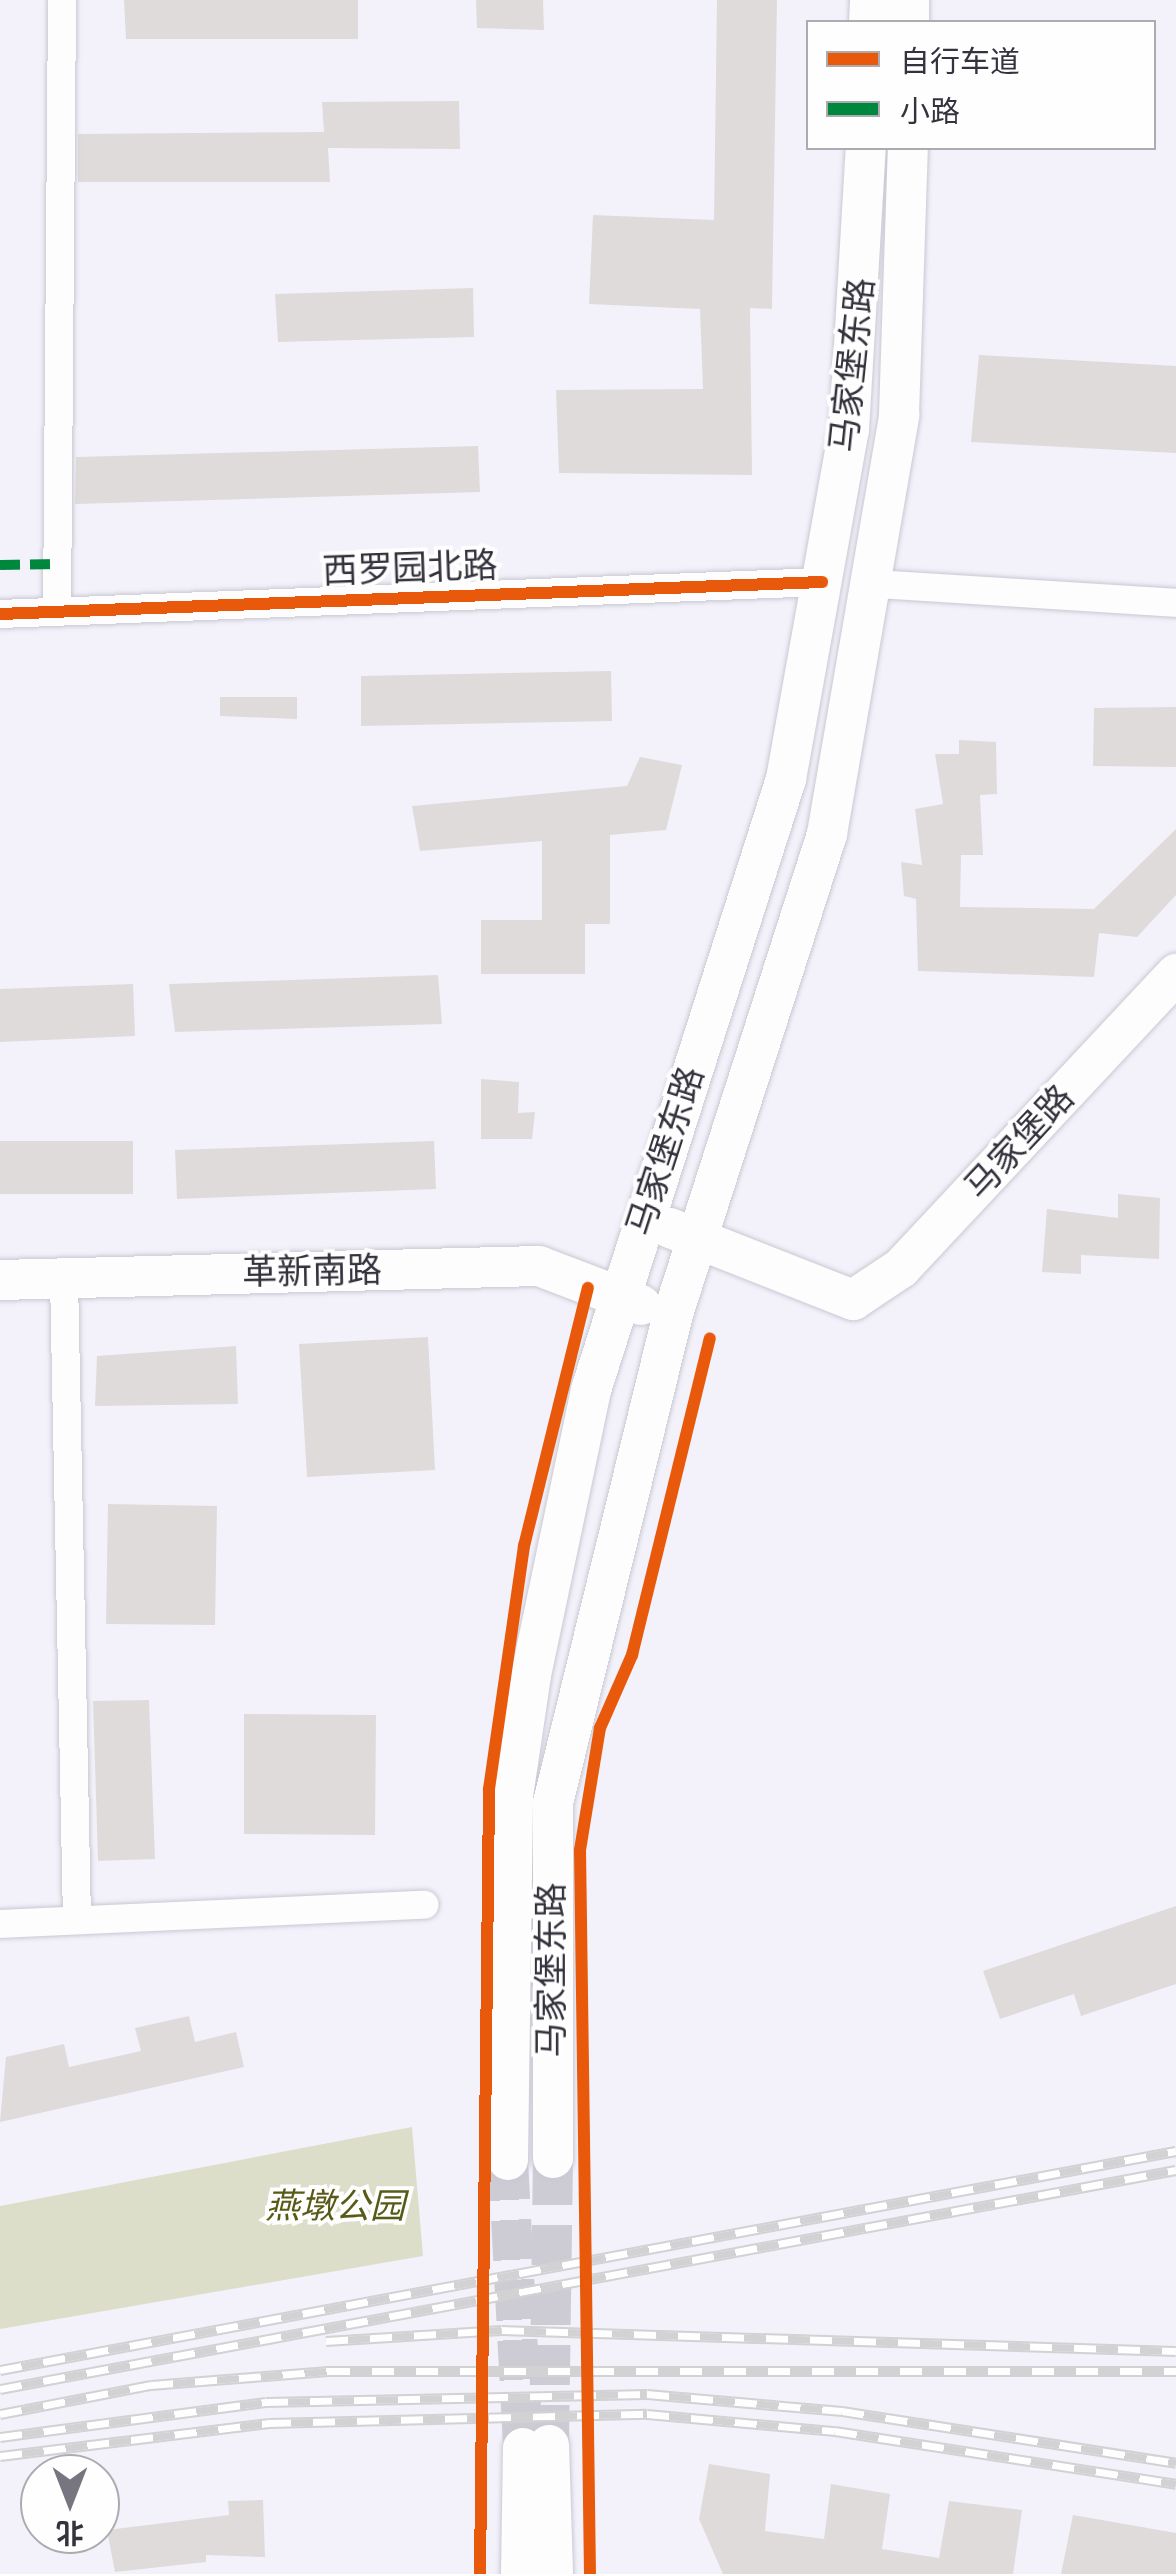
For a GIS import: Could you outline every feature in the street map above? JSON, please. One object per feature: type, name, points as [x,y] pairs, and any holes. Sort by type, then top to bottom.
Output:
[{"type":"main road","name":"马家堡东路","points":[[508,2160],[513,1796],[538,1637],[618,1299],[786,779],[848,430],[866,150]]},
{"type":"main road","name":"马家堡东路","points":[[553,2158],[553,1803],[673,1314],[827,834],[876,584],[907,342],[908,150]]},
{"type":"main road","name":"马家堡路","points":[[696,1238],[853,1300],[901,1268],[1176,974]]},
{"type":"main road","points":[[643,1217],[696,1238]]},
{"type":"main road","name":"革新南路","points":[[0,1280],[539,1266],[618,1299],[673,1314]]},
{"type":"main road","points":[[521,2574],[536,2446],[552,2574]]},
{"type":"street","points":[[57,612],[62,0]]},
{"type":"street","name":"西罗园北路","points":[[0,614],[822,582]]},
{"type":"street","points":[[876,584],[1176,603]]},
{"type":"street","points":[[64,1278],[77,1920]]},
{"type":"street","points":[[0,1924],[425,1905]]},
{"type":"green space","name":"燕墩公园","points":[[412,2127],[423,2256],[0,2329],[0,2206]]},
{"type":"building","points":[[124,0],[358,0],[358,39],[126,39]]},
{"type":"building","points":[[476,0],[543,0],[544,30],[477,28]]},
{"type":"building","points":[[717,0],[777,0],[772,309],[750,308],[752,475],[559,473],[556,390],[703,389],[700,309],[589,304],[593,215],[714,220]]},
{"type":"building","points":[[459,101],[460,149],[328,148],[330,182],[78,182],[78,134],[324,132],[322,102]]},
{"type":"building","points":[[473,288],[474,337],[278,342],[275,294]]},
{"type":"building","points":[[979,355],[1176,366],[1176,453],[971,442]]},
{"type":"building","points":[[478,446],[480,492],[75,504],[76,457]]},
{"type":"building","points":[[611,671],[612,721],[361,726],[361,676]]},
{"type":"building","points":[[220,697],[297,697],[297,719],[220,716]]},
{"type":"building","points":[[1176,707],[1176,767],[1093,766],[1094,708]]},
{"type":"building","points":[[959,740],[996,742],[997,794],[980,795],[983,855],[961,855],[960,907],[1094,909],[1176,829],[1176,895],[1137,937],[1099,933],[1094,977],[918,971],[916,899],[904,896],[901,862],[922,865],[915,809],[943,804],[935,754],[959,754]]},
{"type":"building","points":[[640,757],[682,765],[666,830],[610,835],[610,924],[585,924],[585,974],[481,974],[481,920],[542,920],[542,841],[420,851],[412,806],[627,786]]},
{"type":"building","points":[[438,975],[442,1024],[175,1032],[169,984]]},
{"type":"building","points":[[133,984],[135,1036],[0,1042],[0,989]]},
{"type":"building","points":[[481,1079],[519,1082],[518,1113],[535,1112],[532,1139],[481,1139]]},
{"type":"building","points":[[0,1141],[133,1141],[133,1194],[0,1194]]},
{"type":"building","points":[[434,1141],[436,1189],[177,1199],[175,1150]]},
{"type":"building","points":[[1118,1194],[1160,1198],[1159,1259],[1081,1255],[1081,1274],[1042,1272],[1047,1209],[1118,1218]]},
{"type":"building","points":[[428,1337],[435,1470],[307,1477],[299,1344]]},
{"type":"building","points":[[236,1346],[238,1404],[95,1406],[97,1356]]},
{"type":"building","points":[[108,1504],[217,1506],[215,1625],[106,1624]]},
{"type":"building","points":[[149,1700],[155,1859],[98,1861],[93,1701]]},
{"type":"building","points":[[244,1714],[376,1715],[375,1835],[244,1834]]},
{"type":"building","points":[[1176,1906],[1176,1984],[1081,2016],[1074,1994],[1000,2019],[983,1971]]},
{"type":"building","points":[[189,2016],[195,2042],[236,2032],[244,2067],[0,2122],[6,2057],[64,2044],[69,2067],[141,2051],[135,2028]]},
{"type":"building","points":[[709,2464],[770,2474],[765,2531],[824,2539],[831,2484],[890,2494],[882,2549],[939,2558],[949,2501],[1022,2510],[1013,2574],[723,2574],[699,2519]]},
{"type":"building","points":[[263,2500],[265,2557],[206,2555],[206,2562],[115,2572],[112,2554],[120,2554],[120,2528],[229,2515],[228,2501]]},
{"type":"building","points":[[1073,2515],[1176,2533],[1176,2574],[1061,2574]]},
{"type":"tunnel","points":[[549,2445],[553,2158]]},
{"type":"tunnel","points":[[508,2160],[523,2448]]},
{"type":"railway","points":[[0,2370],[1176,2151]]},
{"type":"railway","points":[[0,2389],[1176,2170]]},
{"type":"railway","points":[[326,2341],[502,2330],[1176,2351]]},
{"type":"railway","points":[[0,2414],[151,2385],[328,2371],[1176,2371]]},
{"type":"railway","points":[[0,2437],[266,2402],[647,2394],[842,2411],[1176,2463]]},
{"type":"railway","points":[[0,2456],[269,2423],[647,2414],[835,2431],[1176,2484]]},
{"type":"marked path","points":[[0,565],[58,564]]},
{"type":"cycle path","points":[[0,614],[822,582]]},
{"type":"cycle path","points":[[480,2574],[489,1789],[524,1546],[588,1288]]},
{"type":"cycle path","points":[[590,2574],[580,1850],[600,1728],[632,1655],[710,1338]]}]
